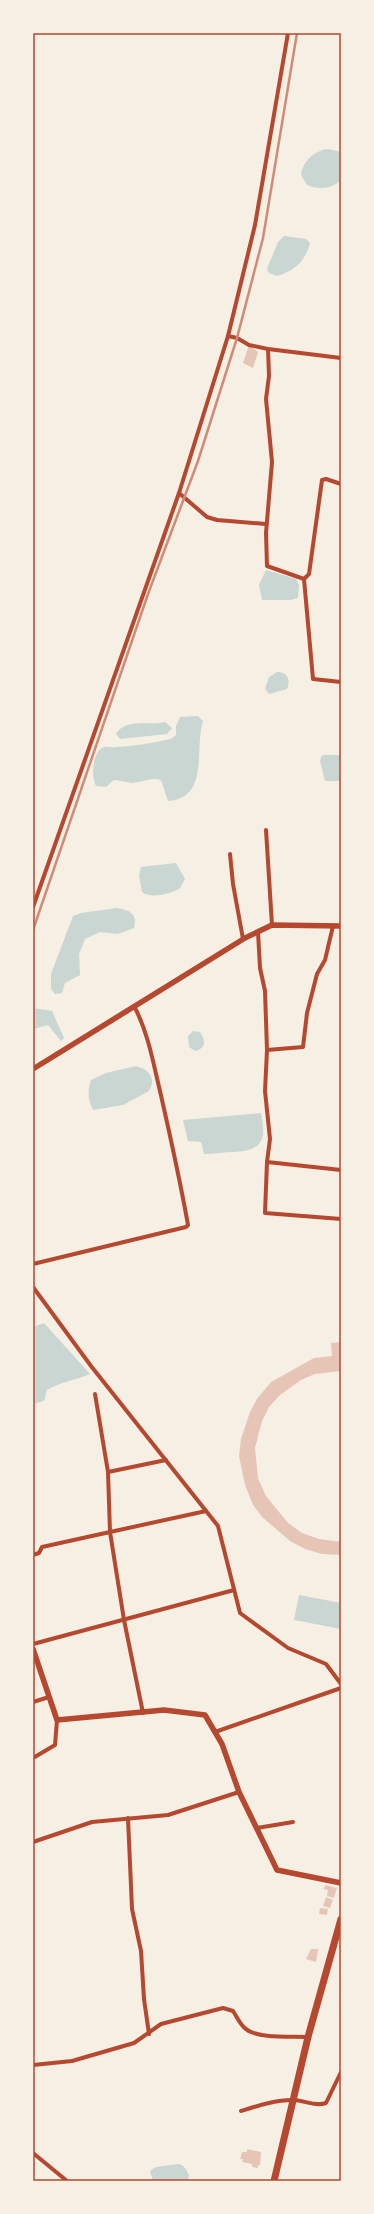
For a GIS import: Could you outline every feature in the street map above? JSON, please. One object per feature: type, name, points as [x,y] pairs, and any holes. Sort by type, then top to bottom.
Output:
[{"type":"highway","points":[[274,2181],[308,2036],[341,1920]]},
{"type":"street","points":[[33,907],[179,494],[228,336],[255,225],[288,33]]},
{"type":"street","points":[[228,336],[236,338],[249,345],[268,349],[341,358]]},
{"type":"street","points":[[268,349],[269,376],[266,398],[272,462],[266,524],[267,566],[304,579]]},
{"type":"street","points":[[304,579],[309,574],[322,480],[326,479],[341,484]]},
{"type":"street","points":[[179,494],[207,517],[217,520],[266,524]]},
{"type":"street","points":[[304,579],[313,679],[341,682]]},
{"type":"street","points":[[266,830],[272,925]]},
{"type":"street","points":[[230,854],[233,884],[243,939]]},
{"type":"street","points":[[33,1068],[243,939],[272,925],[341,926]]},
{"type":"street","points":[[267,1050],[304,1047],[307,1012],[317,974],[325,960],[333,926]]},
{"type":"street","points":[[258,932],[260,968],[265,991],[267,1050],[265,1091],[270,1139],[267,1162],[265,1213],[341,1219]]},
{"type":"street","points":[[33,1264],[186,1227],[188,1225],[180,1180],[152,1058],[139,1016],[134,1006]]},
{"type":"street","points":[[267,1162],[341,1170]]},
{"type":"street","points":[[33,1288],[90,1366],[218,1526],[240,1613],[288,1648],[326,1664],[341,1684]]},
{"type":"street","points":[[95,1394],[108,1472],[110,1532],[124,1620],[144,1713]]},
{"type":"street","points":[[108,1472],[166,1460]]},
{"type":"street","points":[[33,1555],[39,1553],[42,1547],[206,1511]]},
{"type":"street","points":[[33,1644],[234,1590]]},
{"type":"street","points":[[33,1649],[57,1720],[55,1745],[33,1758]]},
{"type":"street","points":[[216,1732],[341,1688]]},
{"type":"street","points":[[33,1702],[49,1697]]},
{"type":"street","points":[[57,1720],[164,1710],[205,1715],[222,1744],[239,1792],[277,1870],[341,1883]]},
{"type":"street","points":[[33,1842],[92,1822],[168,1814],[239,1792]]},
{"type":"street","points":[[128,1818],[132,1909],[141,1951],[144,1999],[149,2034]]},
{"type":"street","points":[[257,1828],[293,1822]]},
{"type":"street","points":[[33,2065],[72,2061],[134,2043],[149,2034],[161,2024],[223,2008],[233,2011],[244,2028],[248,2031],[270,2036],[308,2036]]},
{"type":"street","points":[[241,2111],[262,2105],[293,2100],[321,2105],[326,2103],[341,2072]]},
{"type":"street","points":[[33,2153],[67,2181]]},
{"type":"shaded area","points":[[328,149],[341,152],[341,180],[334,185],[325,188],[316,188],[307,185],[301,175],[304,166],[314,154]]},
{"type":"shaded area","points":[[284,236],[306,239],[310,243],[299,264],[284,274],[277,276],[269,273],[267,269],[278,242]]},
{"type":"shaded area","points":[[266,570],[296,579],[299,585],[298,598],[291,600],[262,600],[259,585]]},
{"type":"shaded area","points":[[277,672],[286,675],[289,682],[287,689],[269,694],[265,689],[269,677]]},
{"type":"shaded area","points":[[198,716],[203,721],[198,770],[190,791],[181,798],[168,801],[161,780],[158,779],[133,783],[114,780],[106,787],[96,786],[93,771],[95,759],[100,749],[104,747],[137,745],[171,739],[176,735],[176,726],[180,717]]},
{"type":"shaded area","points":[[165,722],[172,728],[167,734],[120,739],[116,734],[120,729],[131,724]]},
{"type":"shaded area","points":[[322,755],[341,755],[341,781],[325,781],[320,761]]},
{"type":"shaded area","points":[[176,863],[185,879],[180,888],[161,895],[150,895],[142,892],[139,875],[141,867]]},
{"type":"shaded area","points":[[117,908],[126,910],[134,916],[134,928],[118,934],[100,932],[85,939],[79,954],[80,975],[65,983],[62,993],[55,994],[51,989],[51,974],[73,916],[81,913]]},
{"type":"shaded area","points":[[33,1008],[52,1011],[64,1038],[61,1041],[48,1025],[33,1029]]},
{"type":"shaded area","points":[[193,1031],[200,1032],[204,1041],[203,1046],[199,1050],[195,1051],[189,1047],[188,1036]]},
{"type":"shaded area","points":[[136,1066],[144,1069],[152,1078],[149,1091],[123,1105],[93,1110],[89,1095],[91,1080],[106,1073]]},
{"type":"shaded area","points":[[261,1113],[263,1122],[263,1136],[261,1142],[252,1149],[235,1152],[204,1154],[201,1142],[188,1141],[183,1120]]},
{"type":"shaded area","points":[[44,1323],[90,1374],[52,1387],[47,1390],[44,1401],[33,1404],[33,1327]]},
{"type":"shaded area","points":[[299,1595],[341,1603],[341,1629],[294,1620]]},
{"type":"shaded area","points":[[178,2164],[183,2166],[187,2171],[189,2175],[188,2181],[153,2181],[150,2171],[156,2167]]},
{"type":"building","points":[[249,345],[258,352],[253,368],[243,363]]},
{"type":"building","points":[[341,1342],[341,1371],[315,1374],[301,1380],[280,1395],[269,1407],[262,1421],[255,1448],[258,1478],[266,1496],[288,1523],[302,1533],[319,1539],[341,1542],[341,1555],[322,1554],[305,1549],[290,1541],[262,1517],[253,1505],[245,1485],[239,1456],[241,1439],[250,1412],[257,1399],[271,1382],[314,1358],[332,1356],[331,1343]]},
{"type":"building","points":[[325,1885],[337,1888],[334,1898],[327,1896],[328,1890],[324,1889]]},
{"type":"building","points":[[326,1897],[333,1900],[330,1908],[323,1906]]},
{"type":"building","points":[[320,1908],[328,1909],[327,1915],[319,1914]]},
{"type":"building","points":[[311,1949],[318,1949],[316,1962],[306,1959]]},
{"type":"building","points":[[247,2149],[261,2152],[260,2165],[258,2165],[258,2168],[252,2167],[252,2164],[242,2162],[243,2159],[240,2159],[242,2152],[247,2152]]},
{"type":"railway","points":[[33,930],[148,594],[198,461],[237,338],[263,238],[297,33]]}]
